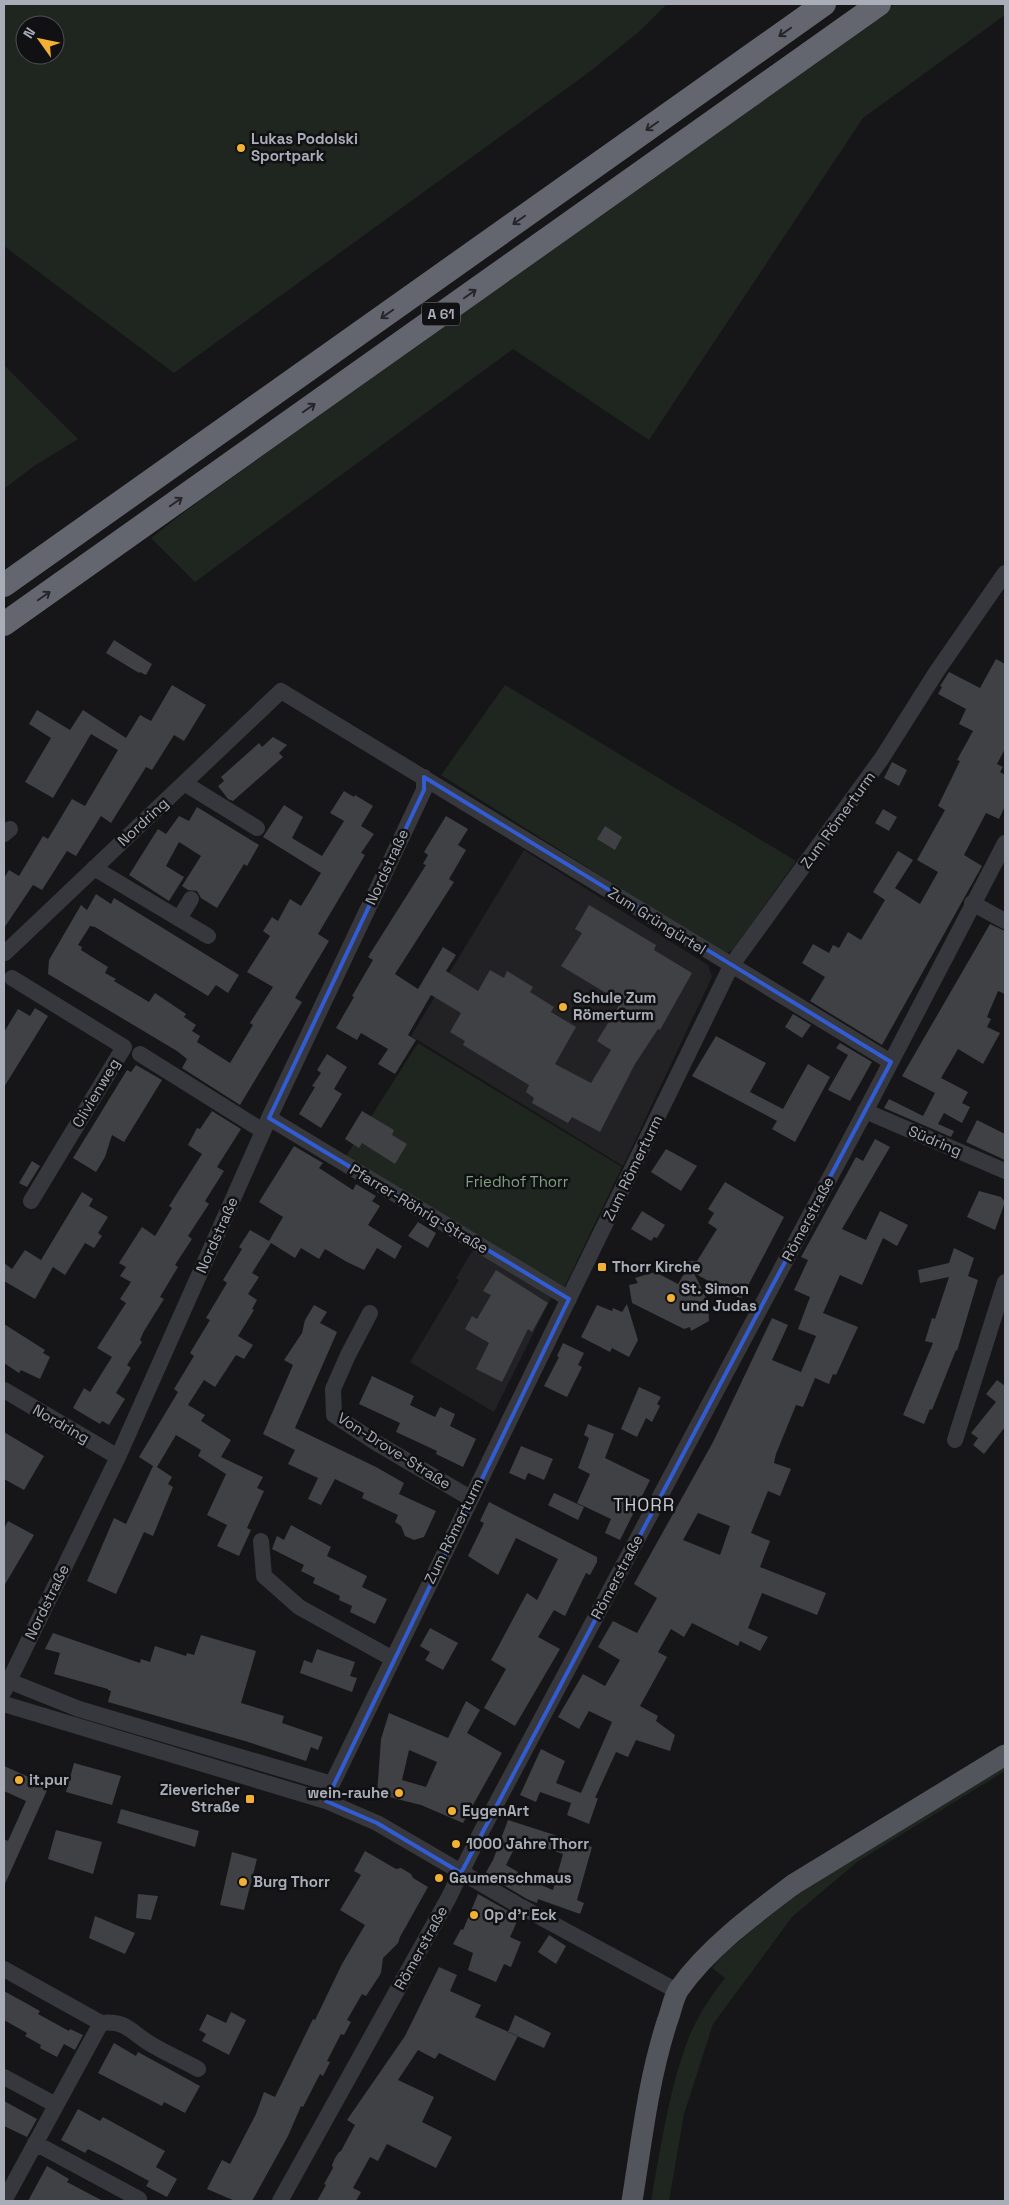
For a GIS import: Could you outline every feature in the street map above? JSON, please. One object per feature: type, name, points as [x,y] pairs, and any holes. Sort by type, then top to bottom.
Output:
[{"type":"highway","name":"A 61","points":[[4,585],[824,4]]},
{"type":"highway","name":"A 61","points":[[4,624],[879,4]]},
{"type":"main road","points":[[632,2201],[645,2106],[653,2072],[678,1991],[700,1964],[737,1929],[794,1884],[1005,1755]]},
{"type":"street","name":"Zum Römerturm","points":[[326,1801],[332,1784],[470,1498],[731,966],[882,758],[937,671],[1005,573]]},
{"type":"street","name":"Zum Grüngürtel","points":[[282,691],[891,1062]]},
{"type":"street","name":"Nordring","points":[[4,953],[282,691]]},
{"type":"street","name":"Nordstraße","points":[[5,1684],[118,1457],[266,1124],[424,790],[424,777]]},
{"type":"street","points":[[184,783],[257,828]]},
{"type":"street","name":"Römerstraße","points":[[280,2201],[461,1873],[480,1834],[866,1111],[972,903],[1005,843]]},
{"type":"street","points":[[94,868],[208,936]]},
{"type":"street","points":[[180,919],[191,899]]},
{"type":"street","points":[[972,903],[1005,921]]},
{"type":"street","points":[[4,953],[14,964],[8,981]]},
{"type":"street","name":"Clivienweg","points":[[8,981],[124,1047],[31,1201]]},
{"type":"street","name":"Pfarrer-Röhrig-Straße","points":[[140,1054],[266,1124],[569,1299]]},
{"type":"street","name":"Südring","points":[[866,1111],[1005,1170]]},
{"type":"street","points":[[955,1440],[1005,1282]]},
{"type":"street","name":"Von-Drove-Straße","points":[[370,1313],[333,1389],[334,1415],[374,1442],[470,1498]]},
{"type":"street","name":"Nordring","points":[[4,1390],[118,1457]]},
{"type":"street","points":[[261,1541],[264,1576],[299,1607],[393,1659]]},
{"type":"street","points":[[5,1684],[79,1709],[332,1784]]},
{"type":"street","points":[[4,1704],[326,1801],[377,1823],[461,1873],[678,1991]]},
{"type":"street","points":[[4,1969],[101,2023],[113,2022],[127,2026],[148,2043],[198,2069]]},
{"type":"street","points":[[4,2201],[8,2181],[35,2143],[101,2023]]},
{"type":"street","points":[[4,2077],[56,2105]]},
{"type":"street","points":[[35,2143],[138,2199]]},
{"type":"highlighted area","points":[[424,777],[891,1062],[461,1873],[377,1823],[326,1801],[569,1299],[269,1118],[424,790]]},
{"type":"shaded area","name":"Schule Zum Römerturm","points":[[524,850],[708,965],[712,977],[623,1166],[411,1036]]},
{"type":"shaded area","points":[[474,1248],[552,1296],[494,1412],[410,1362],[459,1280],[456,1278]]},
{"type":"green space","name":"Lukas Podolski Sportpark","points":[[4,4],[667,4],[641,30],[592,70],[174,373],[4,246]]},
{"type":"green space","points":[[895,4],[1005,4],[1005,15],[863,118],[649,440],[513,349],[195,582],[151,538],[187,510]]},
{"type":"green space","points":[[4,365],[78,439],[34,466],[4,489]]},
{"type":"green space","points":[[505,685],[796,861],[733,950],[727,953],[720,951],[441,775]]},
{"type":"green space","name":"Friedhof Thorr","points":[[418,1043],[622,1167],[564,1288],[346,1156]]},
{"type":"green space","points":[[1005,1764],[1005,1771],[857,1862],[792,1917],[713,2024],[684,2114],[669,2201],[651,2201],[666,2118],[682,2057],[696,2021],[725,1978],[712,1968],[724,1954],[791,1897]]},
{"type":"building","points":[[114,640],[152,664],[146,675],[139,673],[106,653]]},
{"type":"building","points":[[996,659],[1005,664],[1005,749],[997,764],[1003,767],[1000,772],[1005,775],[1005,806],[999,819],[986,813],[964,855],[982,866],[882,1045],[810,1001],[825,977],[802,963],[813,944],[829,953],[833,945],[839,948],[848,932],[861,940],[885,900],[873,892],[898,851],[913,860],[895,888],[920,904],[938,872],[917,860],[945,810],[938,806],[960,761],[957,760],[973,731],[959,724],[966,709],[938,694],[942,687],[940,686],[949,672],[980,688]]},
{"type":"building","points":[[172,685],[206,705],[184,741],[174,735],[152,770],[146,767],[111,823],[101,816],[76,856],[67,851],[42,890],[33,885],[4,928],[4,878],[9,870],[19,876],[43,836],[48,839],[72,799],[85,806],[118,750],[91,734],[53,798],[25,782],[51,738],[29,724],[37,710],[70,730],[83,710],[126,738],[140,715],[151,721]]},
{"type":"building","points":[[273,737],[287,745],[279,753],[283,757],[233,801],[228,799],[218,786],[224,781],[221,777],[259,743],[262,747]]},
{"type":"building","points":[[892,762],[907,770],[899,786],[884,778]]},
{"type":"building","points":[[344,791],[354,797],[355,795],[373,806],[361,826],[374,834],[361,853],[365,855],[318,934],[329,941],[295,998],[302,1002],[240,1105],[182,1068],[187,1059],[177,1051],[48,974],[49,960],[81,905],[87,910],[96,894],[111,904],[114,898],[239,975],[228,993],[216,985],[208,996],[95,927],[90,926],[78,945],[82,947],[81,950],[108,967],[105,973],[116,979],[114,981],[149,1002],[155,993],[186,1014],[184,1017],[196,1025],[192,1031],[200,1036],[197,1042],[230,1063],[253,1025],[250,1023],[273,987],[247,972],[270,936],[263,931],[272,917],[278,921],[290,899],[301,906],[321,873],[263,837],[284,805],[303,817],[292,838],[322,856],[344,821],[330,813]]},
{"type":"building","points":[[197,807],[259,845],[247,866],[244,864],[217,908],[201,898],[197,891],[188,890],[182,886],[201,856],[179,842],[166,866],[184,877],[169,901],[129,875],[158,829],[166,834],[179,816],[189,821]]},
{"type":"building","points":[[883,809],[897,817],[889,831],[875,823]]},
{"type":"building","points":[[446,816],[468,829],[458,845],[466,850],[449,879],[454,882],[395,974],[418,989],[443,947],[456,955],[446,971],[478,991],[490,970],[504,978],[507,971],[533,987],[530,992],[554,1007],[551,1012],[576,1027],[555,1064],[591,1083],[611,1050],[597,1041],[621,1002],[561,966],[582,933],[575,929],[589,905],[656,945],[654,950],[692,973],[660,1030],[658,1029],[635,1064],[600,1132],[572,1117],[568,1123],[532,1103],[534,1098],[526,1092],[529,1085],[463,1045],[465,1041],[450,1032],[461,1013],[431,995],[408,1035],[416,1040],[395,1074],[378,1064],[388,1049],[361,1033],[357,1040],[336,1028],[373,960],[368,957],[426,865],[423,864],[428,855],[424,852]]},
{"type":"building","points":[[605,826],[622,837],[615,850],[597,839]]},
{"type":"building","points":[[990,924],[1005,931],[1005,994],[998,991],[987,1017],[991,1019],[987,1027],[1000,1033],[983,1064],[958,1049],[941,1078],[968,1092],[962,1103],[970,1107],[962,1123],[944,1113],[938,1124],[954,1131],[951,1137],[884,1108],[889,1099],[923,1116],[935,1093],[902,1076]]},
{"type":"building","points":[[35,1008],[48,1016],[4,1087],[4,1032],[18,1009],[30,1016]]},
{"type":"building","points":[[793,1014],[811,1025],[802,1038],[785,1027]]},
{"type":"building","points":[[716,1036],[766,1063],[750,1092],[783,1109],[808,1064],[830,1077],[795,1142],[772,1129],[777,1121],[692,1076]]},
{"type":"building","points":[[840,1043],[872,1062],[850,1101],[828,1090],[848,1055],[836,1048]]},
{"type":"building","points":[[327,1054],[347,1067],[334,1089],[342,1094],[321,1128],[299,1114],[315,1087],[312,1086],[321,1073],[317,1070]]},
{"type":"building","points":[[136,1065],[162,1080],[124,1142],[112,1135],[105,1157],[96,1172],[73,1158],[127,1070],[131,1072]]},
{"type":"building","points":[[212,1111],[241,1129],[217,1167],[224,1171],[205,1201],[209,1204],[188,1236],[192,1239],[175,1265],[178,1267],[160,1297],[164,1299],[144,1331],[140,1340],[142,1342],[127,1365],[131,1368],[116,1393],[125,1399],[109,1425],[102,1421],[100,1424],[73,1408],[84,1388],[90,1392],[112,1357],[97,1348],[126,1303],[120,1299],[131,1282],[120,1276],[126,1267],[119,1263],[142,1227],[155,1236],[172,1208],[169,1206],[202,1154],[188,1145],[197,1128],[200,1129]]},
{"type":"building","points":[[362,1111],[394,1130],[392,1135],[407,1144],[395,1164],[362,1143],[359,1148],[345,1139]]},
{"type":"building","points":[[977,1120],[1005,1134],[1005,1160],[966,1142]]},
{"type":"building","points":[[875,1139],[890,1147],[842,1229],[866,1240],[880,1211],[908,1225],[897,1246],[883,1238],[862,1285],[840,1275],[823,1313],[858,1327],[836,1375],[833,1374],[829,1384],[815,1378],[803,1407],[796,1405],[774,1463],[791,1469],[780,1496],[768,1491],[751,1533],[770,1541],[760,1567],[826,1593],[817,1615],[762,1593],[748,1628],[768,1637],[760,1651],[740,1641],[738,1646],[692,1623],[684,1637],[671,1629],[658,1652],[667,1657],[640,1706],[658,1716],[656,1721],[675,1735],[670,1751],[636,1740],[628,1757],[616,1752],[595,1798],[598,1798],[589,1824],[567,1815],[571,1803],[540,1792],[536,1802],[520,1795],[541,1749],[565,1761],[556,1783],[581,1793],[612,1722],[589,1711],[579,1729],[558,1717],[583,1674],[605,1686],[620,1660],[598,1647],[613,1621],[637,1633],[657,1598],[634,1584],[713,1442],[772,1318],[788,1325],[772,1360],[801,1372],[816,1336],[798,1329],[810,1297],[794,1290],[808,1260],[801,1257],[856,1157],[863,1161]],"holes":[[[698,1513],[730,1526],[720,1555],[683,1540]]]},
{"type":"building","points":[[294,1146],[323,1163],[319,1168],[353,1190],[356,1184],[376,1196],[372,1201],[380,1206],[368,1225],[402,1246],[395,1259],[377,1248],[364,1270],[325,1249],[319,1259],[301,1248],[295,1258],[271,1243],[252,1273],[259,1277],[248,1294],[257,1300],[252,1309],[254,1310],[238,1336],[253,1345],[244,1359],[236,1355],[215,1387],[204,1380],[188,1405],[205,1415],[201,1421],[231,1440],[221,1457],[263,1477],[257,1488],[264,1491],[247,1528],[251,1530],[239,1556],[217,1546],[227,1525],[207,1515],[226,1474],[198,1456],[201,1450],[176,1435],[157,1467],[172,1477],[168,1484],[173,1487],[153,1536],[144,1532],[116,1594],[87,1581],[114,1518],[126,1524],[153,1466],[139,1457],[178,1392],[174,1389],[194,1356],[190,1353],[210,1320],[206,1318],[227,1283],[223,1280],[242,1249],[239,1247],[250,1230],[269,1241],[283,1217],[259,1202]]},
{"type":"building","points":[[666,1149],[697,1166],[681,1191],[651,1172]]},
{"type":"building","points":[[32,1161],[40,1166],[27,1187],[19,1183]]},
{"type":"building","points":[[725,1182],[784,1217],[741,1299],[694,1273],[708,1302],[709,1321],[691,1331],[690,1327],[684,1329],[632,1303],[629,1285],[638,1283],[635,1278],[655,1272],[678,1284],[687,1269],[674,1262],[697,1261],[717,1229],[708,1223],[714,1213],[708,1209]]},
{"type":"building","points":[[979,1191],[1001,1197],[1005,1202],[995,1230],[967,1217]]},
{"type":"building","points":[[82,1192],[93,1199],[89,1206],[108,1217],[98,1233],[102,1236],[94,1248],[85,1243],[65,1275],[53,1267],[35,1299],[4,1281],[4,1263],[12,1269],[25,1250],[41,1260]]},
{"type":"building","points":[[642,1211],[665,1225],[657,1238],[654,1237],[651,1241],[631,1229]]},
{"type":"building","points":[[418,1222],[436,1233],[428,1248],[408,1236]]},
{"type":"building","points":[[954,1248],[974,1258],[968,1276],[978,1280],[957,1351],[932,1410],[930,1409],[924,1424],[903,1415],[933,1343],[925,1341],[932,1318],[935,1319],[949,1277],[920,1283],[918,1270],[949,1263]]},
{"type":"building","points":[[496,1270],[548,1303],[532,1332],[528,1329],[502,1382],[476,1369],[489,1343],[465,1329],[472,1316],[477,1319],[491,1295],[483,1291]]},
{"type":"building","points":[[627,1304],[638,1340],[629,1357],[612,1348],[610,1352],[581,1337],[597,1305],[612,1311],[613,1308],[622,1312]]},
{"type":"building","points":[[314,1305],[327,1312],[320,1323],[337,1332],[295,1428],[376,1467],[404,1483],[399,1494],[436,1511],[424,1537],[414,1540],[405,1536],[401,1526],[395,1522],[398,1515],[362,1498],[364,1493],[335,1479],[321,1505],[308,1499],[318,1478],[288,1464],[295,1450],[263,1434],[293,1365],[284,1360],[302,1333],[305,1320]]},
{"type":"building","points":[[4,1324],[45,1350],[43,1353],[50,1357],[40,1379],[21,1370],[19,1373],[4,1363]]},
{"type":"building","points":[[563,1343],[584,1353],[578,1365],[582,1367],[567,1397],[544,1386],[559,1357],[557,1356]]},
{"type":"building","points":[[372,1376],[414,1396],[410,1405],[435,1417],[440,1407],[455,1414],[450,1426],[476,1439],[463,1467],[436,1454],[437,1451],[396,1432],[400,1423],[359,1404]]},
{"type":"building","points":[[997,1380],[1005,1386],[1005,1427],[984,1454],[973,1445],[978,1438],[971,1433],[996,1402],[986,1394]]},
{"type":"building","points":[[639,1387],[661,1397],[657,1404],[660,1406],[652,1422],[646,1418],[637,1437],[621,1429]]},
{"type":"building","points":[[588,1424],[614,1434],[605,1458],[650,1480],[620,1540],[605,1533],[611,1519],[577,1503],[590,1474],[578,1468],[589,1438],[584,1435]]},
{"type":"building","points":[[4,1432],[44,1456],[24,1490],[4,1479]]},
{"type":"building","points":[[521,1446],[553,1459],[544,1480],[528,1473],[525,1480],[509,1473]]},
{"type":"building","points":[[554,1493],[584,1507],[578,1520],[548,1505]]},
{"type":"building","points":[[489,1502],[597,1557],[597,1562],[590,1575],[586,1573],[565,1616],[554,1610],[538,1637],[560,1649],[515,1726],[484,1708],[506,1669],[491,1660],[527,1593],[537,1600],[558,1559],[516,1538],[498,1575],[468,1556],[484,1523],[480,1521]]},
{"type":"building","points":[[8,1521],[34,1535],[4,1586],[4,1529]]},
{"type":"building","points":[[291,1525],[331,1547],[327,1556],[367,1576],[362,1587],[387,1599],[375,1624],[350,1612],[352,1606],[339,1600],[340,1596],[313,1583],[315,1578],[301,1571],[304,1565],[272,1549],[277,1536],[284,1540]]},
{"type":"building","points":[[430,1628],[458,1643],[443,1670],[425,1660],[430,1652],[420,1646]]},
{"type":"building","points":[[53,1633],[140,1663],[141,1659],[150,1662],[155,1646],[186,1656],[187,1653],[194,1655],[201,1635],[256,1651],[241,1703],[284,1716],[282,1723],[323,1737],[318,1750],[311,1747],[306,1761],[245,1741],[108,1702],[111,1691],[108,1689],[54,1674],[60,1653],[45,1649]]},
{"type":"building","points":[[317,1649],[355,1662],[350,1676],[357,1678],[352,1692],[300,1673],[304,1660],[312,1663]]},
{"type":"building","points":[[466,1701],[480,1710],[467,1733],[502,1753],[463,1823],[421,1805],[377,1794],[381,1739],[389,1713],[448,1738]],"holes":[[[409,1750],[437,1762],[426,1787],[402,1780]]]},
{"type":"building","points":[[74,1763],[121,1776],[112,1805],[66,1792]]},
{"type":"building","points":[[4,1766],[49,1786],[4,1886],[4,1839],[8,1841],[26,1801],[4,1791]]},
{"type":"building","points":[[121,1809],[199,1831],[195,1847],[117,1823]]},
{"type":"building","points":[[508,1820],[592,1847],[577,1900],[584,1903],[580,1914],[538,1899],[537,1903],[527,1899],[485,1874],[493,1860]],"holes":[[[519,1839],[563,1854],[553,1890],[517,1875],[518,1872],[506,1865]]]},
{"type":"building","points":[[56,1830],[102,1842],[93,1874],[48,1859]]},
{"type":"building","points":[[365,1851],[396,1869],[401,1868],[428,1887],[398,1943],[383,1958],[381,1973],[378,1978],[366,1996],[362,1994],[347,2020],[351,2022],[344,2035],[341,2034],[327,2061],[330,2062],[323,2076],[320,2074],[303,2107],[301,2106],[288,2136],[252,2201],[235,2201],[207,2189],[222,2160],[230,2164],[256,2114],[264,2092],[275,2097],[313,2019],[315,2020],[342,1964],[365,1925],[340,1910],[361,1875],[354,1871]]},
{"type":"building","points":[[232,1852],[257,1859],[244,1910],[220,1905]]},
{"type":"building","points":[[138,1894],[158,1896],[151,1920],[136,1918]]},
{"type":"building","points":[[478,1894],[519,1917],[510,1937],[521,1942],[511,1967],[504,1964],[496,1982],[468,1970],[473,1953],[453,1944],[461,1929],[463,1930]]},
{"type":"building","points":[[95,1916],[135,1933],[125,1954],[89,1938]]},
{"type":"building","points":[[549,1935],[566,1946],[556,1964],[538,1952]]},
{"type":"building","points":[[439,1967],[457,1975],[450,1991],[481,2005],[475,2017],[518,2036],[495,2081],[439,2053],[435,2059],[418,2050],[398,2080],[434,2097],[422,2122],[452,2137],[436,2168],[387,2144],[378,2161],[370,2157],[353,2188],[361,2192],[356,2201],[317,2201],[326,2185],[324,2184],[333,2168],[332,2165],[335,2158],[341,2151],[355,2125],[347,2120],[405,2036]]},
{"type":"building","points":[[4,1991],[40,2011],[38,2014],[69,2031],[70,2029],[83,2035],[75,2050],[64,2044],[57,2057],[40,2048],[41,2045],[25,2036],[27,2033],[4,2020]]},
{"type":"building","points":[[231,2012],[246,2020],[229,2055],[202,2041],[206,2034],[199,2030],[207,2014],[226,2023]]},
{"type":"building","points":[[515,2015],[551,2033],[544,2048],[508,2032]]},
{"type":"building","points":[[114,2043],[136,2056],[138,2052],[200,2086],[185,2113],[164,2102],[162,2106],[98,2073]]},
{"type":"building","points":[[4,2101],[37,2119],[27,2137],[4,2126]]},
{"type":"building","points":[[78,2109],[100,2121],[103,2117],[165,2151],[156,2167],[177,2179],[167,2197],[146,2186],[149,2181],[88,2149],[85,2153],[61,2140]]},
{"type":"building","points":[[47,2166],[69,2179],[67,2182],[103,2201],[28,2201]]},
{"type":"place","name":"Lukas Podolski Sportpark","points":[[241,148]]},
{"type":"place","name":"Schule Zum Römerturm","points":[[563,1007]]},
{"type":"place","name":"Thorr Kirche","points":[[602,1267]]},
{"type":"place","name":"St. Simon und Judas","points":[[671,1298]]},
{"type":"place","name":"it.pur","points":[[19,1780]]},
{"type":"place","name":"wein-rauhe","points":[[399,1793]]},
{"type":"place","name":"Zievericher Straße","points":[[250,1799]]},
{"type":"place","name":"EygenArt","points":[[452,1811]]},
{"type":"place","name":"1000 Jahre Thorr","points":[[456,1844]]},
{"type":"place","name":"Gaumenschmaus","points":[[439,1878]]},
{"type":"place","name":"Burg Thorr","points":[[243,1882]]},
{"type":"place","name":"Op d'r Eck","points":[[474,1915]]},
{"type":"district","name":"THORR","points":[[644,1505]]}]
